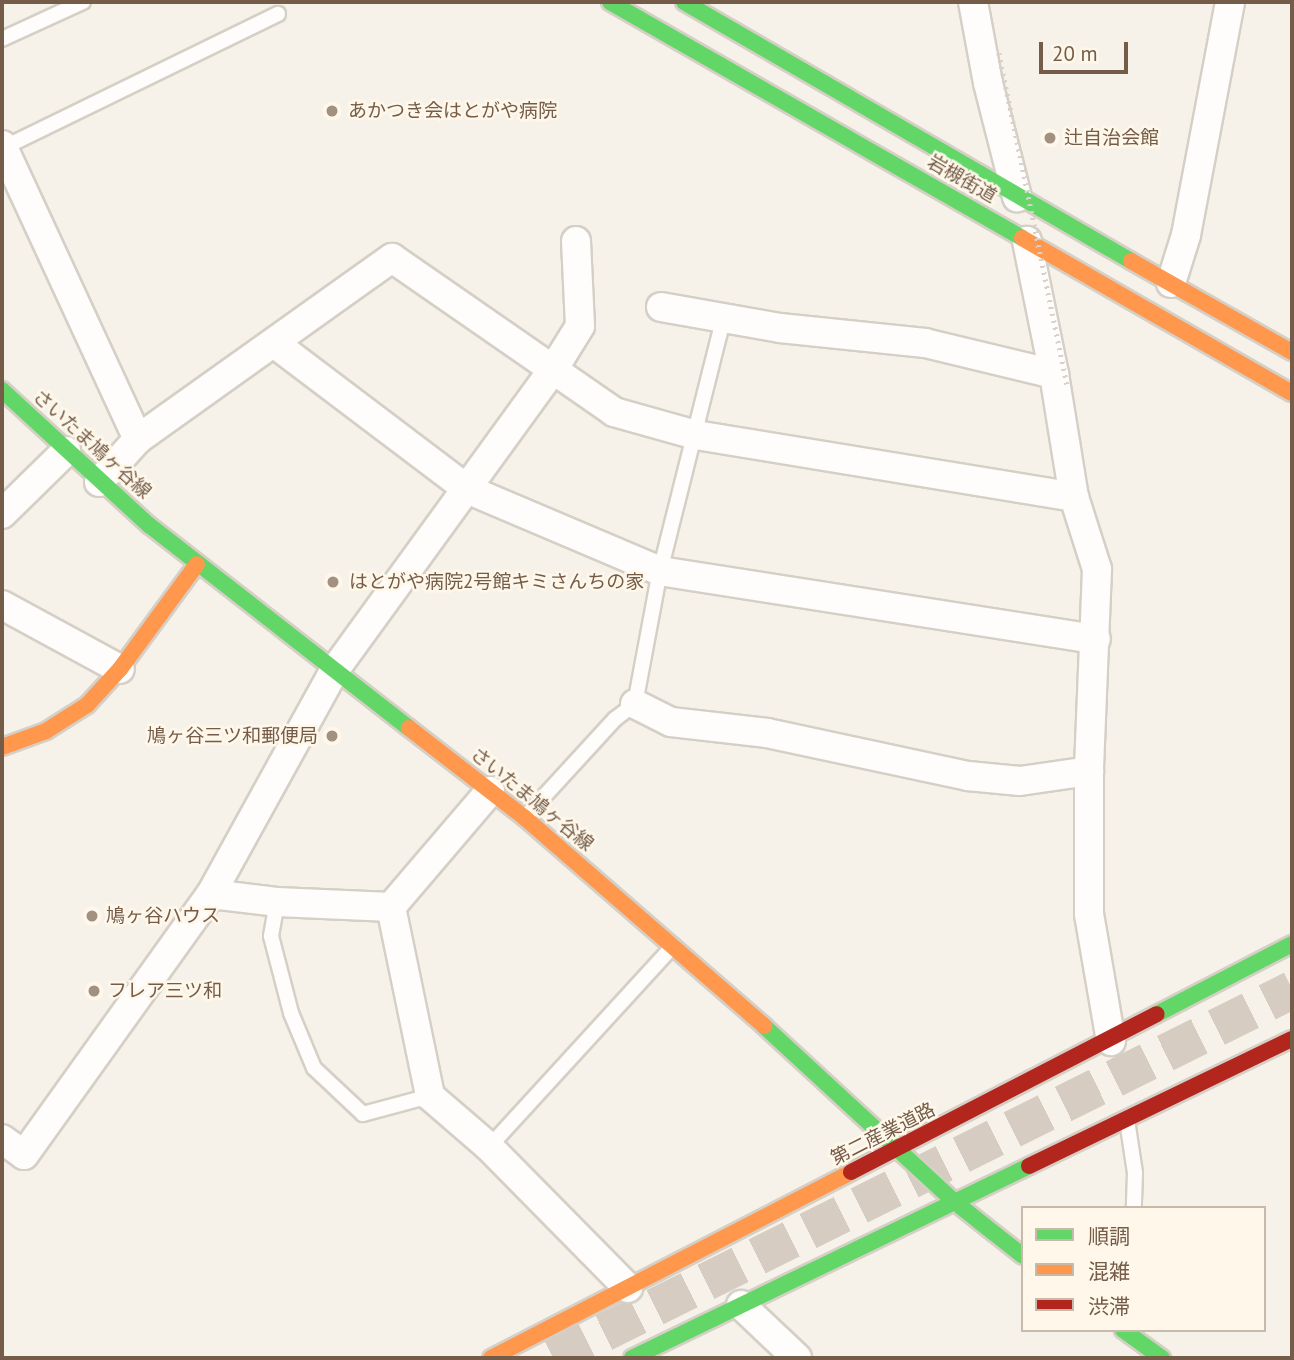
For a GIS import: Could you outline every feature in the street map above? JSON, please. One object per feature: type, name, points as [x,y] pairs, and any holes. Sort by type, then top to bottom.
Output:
[{"type":"main road","name":"岩槻街道","points":[[610,2],[1292,393]]},
{"type":"main road","name":"岩槻街道","points":[[684,2],[1017,197],[1292,352]]},
{"type":"main road","name":"さいたま鳩ヶ谷線","points":[[2,390],[99,482],[197,564],[525,818],[674,945],[956,1203],[1021,1254]]},
{"type":"main road","points":[[2,747],[46,731],[87,705],[120,669],[197,564]]},
{"type":"main road","name":"第二産業道路","points":[[491,1358],[1111,1041],[1292,944]]},
{"type":"main road","points":[[632,1358],[1292,1039]]},
{"type":"main road","points":[[1126,1332],[1162,1358]]},
{"type":"street","points":[[973,2],[988,82],[1017,197]]},
{"type":"street","points":[[1171,283],[1186,235],[1230,2]]},
{"type":"street","points":[[3,147],[138,439]]},
{"type":"street","points":[[1027,241],[1061,381],[1074,497],[1097,569],[1089,771],[1089,914],[1111,1041]]},
{"type":"street","points":[[2,1139],[24,1155],[211,894],[334,671],[554,368],[580,326],[576,242]]},
{"type":"street","points":[[99,482],[138,439],[392,258],[614,412],[696,435],[1074,497]]},
{"type":"street","points":[[661,307],[780,328],[925,343],[1061,381]]},
{"type":"street","points":[[274,344],[467,489],[660,570],[1096,639]]},
{"type":"street","points":[[2,514],[66,451]]},
{"type":"street","points":[[2,605],[120,669]]},
{"type":"street","points":[[635,704],[671,722],[767,733],[968,776],[1020,781],[1089,771]]},
{"type":"street","points":[[391,907],[490,791]]},
{"type":"street","points":[[211,894],[277,902],[391,907]]},
{"type":"street","points":[[391,907],[430,1096],[489,1147],[628,1288]]},
{"type":"street","points":[[741,1305],[797,1358]]},
{"type":"lane","points":[[2,39],[83,2]]},
{"type":"lane","points":[[3,147],[278,15]]},
{"type":"lane","points":[[525,818],[615,719],[635,704],[660,570],[724,316]]},
{"type":"lane","points":[[277,902],[271,936],[291,1013],[314,1068],[363,1114],[430,1096]]},
{"type":"lane","points":[[489,1147],[674,945]]},
{"type":"lane","points":[[1126,1118],[1135,1173],[1134,1206]]},
{"type":"path","points":[[999,53],[1061,381]]},
{"type":"tunnel","points":[[553,1358],[1292,990]]},
{"type":"traffic: fast","points":[[610,2],[1022,238]]},
{"type":"traffic: fast","points":[[684,2],[1131,261]]},
{"type":"traffic: fast","points":[[2,390],[149,525],[409,728]]},
{"type":"traffic: fast","points":[[1157,1014],[1292,944]]},
{"type":"traffic: fast","points":[[764,1026],[956,1203],[1021,1254]]},
{"type":"traffic: fast","points":[[632,1358],[1029,1166]]},
{"type":"traffic: fast","points":[[1126,1332],[1162,1358]]},
{"type":"traffic: slow","points":[[1022,238],[1292,393]]},
{"type":"traffic: slow","points":[[1131,261],[1292,352]]},
{"type":"traffic: slow","points":[[2,747],[46,731],[87,705],[120,669],[197,564]]},
{"type":"traffic: slow","points":[[409,728],[525,818],[764,1026]]},
{"type":"traffic: slow","points":[[491,1358],[851,1172]]},
{"type":"traffic: jam","points":[[851,1172],[1157,1014]]},
{"type":"traffic: jam","points":[[1029,1166],[1292,1039]]},
{"type":"place","name":"あかつき会はとがや病院","points":[[332,111]]},
{"type":"place","name":"辻自治会館","points":[[1050,138]]},
{"type":"place","name":"はとがや病院2号館キミさんちの家","points":[[333,582]]},
{"type":"place","name":"鳩ヶ谷三ツ和郵便局","points":[[332,736]]},
{"type":"place","name":"鳩ヶ谷ハウス","points":[[92,916]]},
{"type":"place","name":"フレア三ツ和","points":[[94,991]]}]
